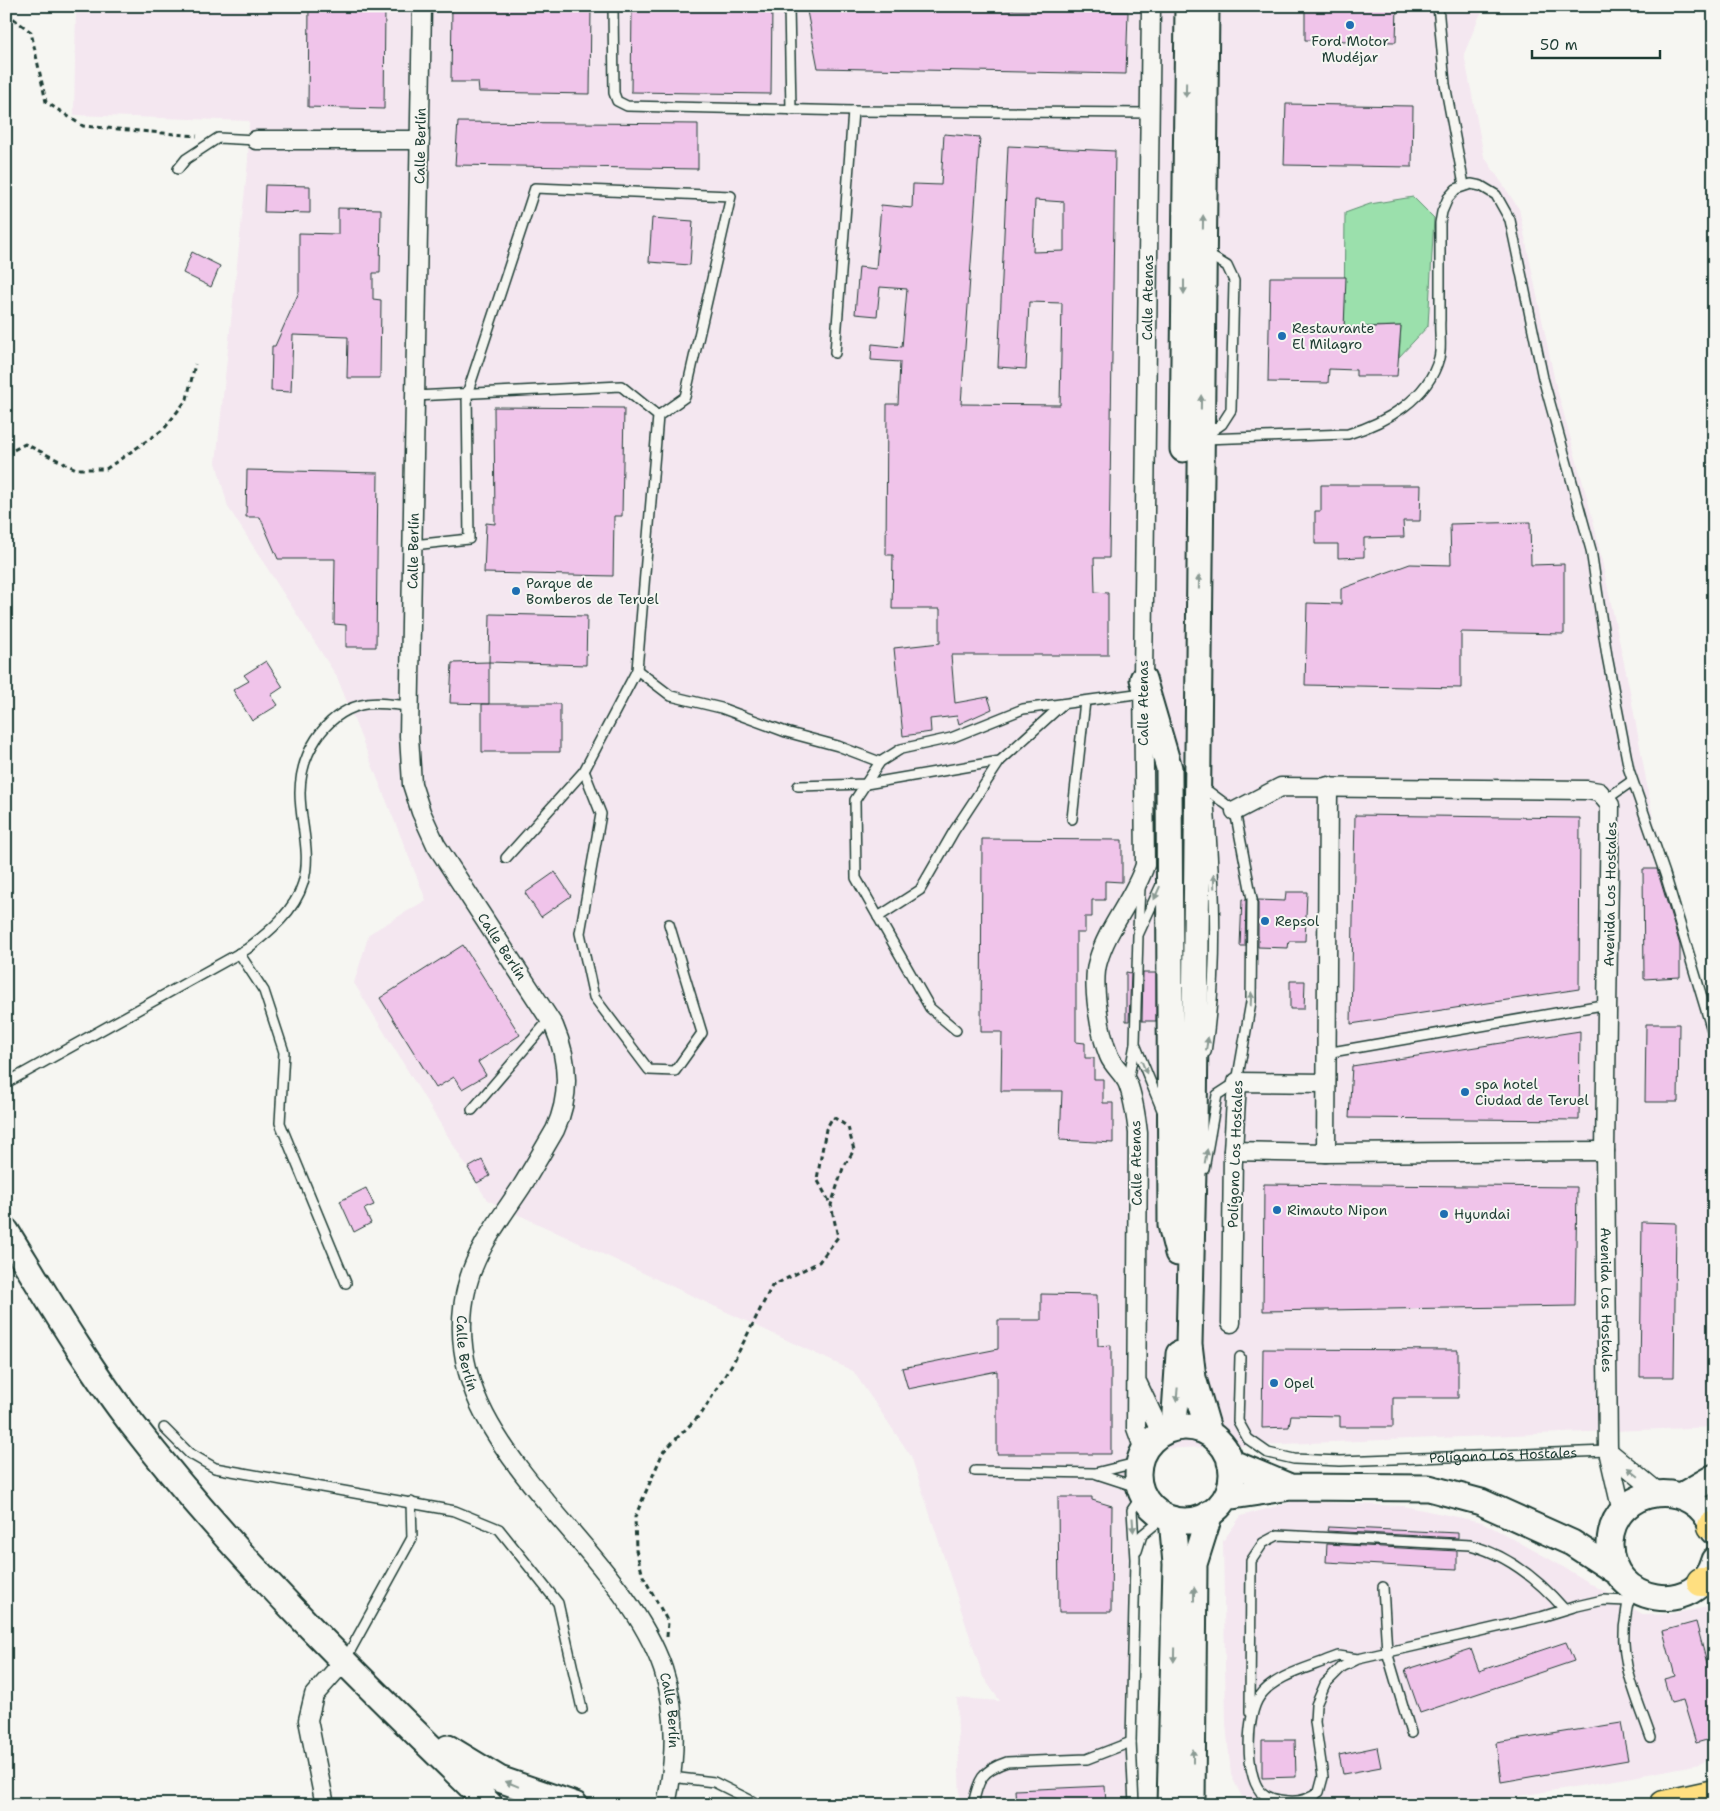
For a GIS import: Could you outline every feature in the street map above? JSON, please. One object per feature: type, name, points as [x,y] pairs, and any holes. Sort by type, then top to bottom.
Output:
[{"type":"highway","points":[[1664,1805],[1714,1794]]},
{"type":"main road","points":[[1188,6],[1180,831],[1179,1371],[1155,1443],[1138,1475],[1142,1491],[1154,1509],[1168,1517],[1186,1520],[1218,1505],[1291,1488],[1430,1488],[1482,1502],[1572,1543],[1618,1573]]},
{"type":"main road","points":[[1197,6],[1205,99]]},
{"type":"main road","points":[[1178,1253],[1171,1225],[1182,1128],[1198,633],[1206,6]]},
{"type":"main road","points":[[1143,686],[1169,768],[1170,866],[1182,1128],[1189,1344],[1193,1378],[1209,1433]]},
{"type":"main road","points":[[10,1242],[131,1422],[165,1466],[276,1589],[388,1706],[490,1805]]},
{"type":"main road","points":[[1155,1443],[1195,1428],[1209,1433],[1218,1441],[1230,1462],[1232,1474],[1194,1564],[1192,1805]]},
{"type":"main road","points":[[1230,1462],[1291,1488]]},
{"type":"main road","points":[[1709,1575],[1689,1592],[1669,1598],[1633,1596],[1618,1573],[1611,1551],[1611,1535],[1622,1512],[1639,1498],[1670,1494],[1714,1477]]},
{"type":"main road","points":[[1670,1494],[1692,1501],[1704,1512],[1713,1525]]},
{"type":"main road","points":[[1168,1517],[1176,1564],[1170,1805]]},
{"type":"main road","points":[[1572,1543],[1611,1535]]},
{"type":"main road","points":[[388,1706],[464,1759],[486,1772],[526,1789],[575,1805]]},
{"type":"street","name":"Calle Berlín","points":[[422,6],[410,706],[412,784],[421,812],[436,845],[550,1019],[562,1045],[567,1086],[562,1113],[526,1180],[489,1237],[471,1273],[464,1302],[462,1322],[466,1367],[475,1399],[492,1430],[616,1586],[656,1652],[663,1669],[674,1721],[674,1751],[666,1805]]},
{"type":"street","name":"Calle Atenas","points":[[1151,6],[1143,686],[1146,865],[1140,880],[1127,899],[1097,963],[1097,1010],[1109,1057],[1127,1083],[1135,1108],[1138,1133],[1136,1428],[1155,1443]]},
{"type":"street","points":[[256,140],[420,140]]},
{"type":"street","points":[[1326,1153],[1328,786]]},
{"type":"street","points":[[1235,811],[1280,787],[1587,790],[1599,792],[1605,800]]},
{"type":"street","name":"Avenida Los Hostales","points":[[1605,800],[1610,805],[1611,818],[1605,1151],[1608,1451]]},
{"type":"street","points":[[1237,1082],[1326,1083]]},
{"type":"street","name":"Polígono Los Hostales","points":[[1231,1323],[1233,1151],[1237,1082]]},
{"type":"street","points":[[1233,1151],[1326,1153],[1605,1151]]},
{"type":"street","name":"Calle Atenas","points":[[1136,1380],[1155,1443]]},
{"type":"street","points":[[1608,1451],[1670,1494]]},
{"type":"street","points":[[1608,1451],[1622,1512]]},
{"type":"street","points":[[325,1805],[308,1720],[314,1695],[345,1660]]},
{"type":"lane","points":[[613,6],[614,93],[617,101],[627,106],[853,111],[1150,113]]},
{"type":"lane","points":[[789,6],[791,110]]},
{"type":"lane","points":[[1438,6],[1445,84],[1464,185]]},
{"type":"lane","points":[[835,353],[853,111]]},
{"type":"lane","points":[[178,169],[186,159],[218,138],[256,140]]},
{"type":"lane","points":[[1200,439],[1348,434],[1366,429],[1398,410],[1420,392],[1428,382],[1439,356],[1442,212],[1448,198],[1464,185],[1481,186],[1489,190],[1505,208],[1510,220],[1543,378],[1591,550],[1606,656],[1632,781],[1665,874],[1714,1037]]},
{"type":"lane","points":[[413,545],[469,539],[468,394],[535,188],[731,196],[685,397],[658,416]]},
{"type":"lane","points":[[415,396],[621,386],[658,416]]},
{"type":"lane","points":[[506,858],[584,772],[637,670],[658,416]]},
{"type":"lane","points":[[1198,633],[1207,672],[1208,761]]},
{"type":"lane","points":[[637,670],[671,696],[721,708],[786,732],[838,746],[880,762]]},
{"type":"lane","points":[[956,1030],[930,1008],[856,878],[856,800],[880,762],[901,750],[951,738],[1023,710],[1085,701],[1143,686]]},
{"type":"lane","points":[[1072,819],[1085,701]]},
{"type":"lane","points":[[6,1083],[239,954],[265,935],[281,920],[302,886],[307,854],[300,794],[301,776],[304,760],[312,746],[332,720],[349,709],[374,703],[410,706]]},
{"type":"lane","points":[[878,917],[920,890],[954,831],[1000,761],[1063,704]]},
{"type":"lane","points":[[798,786],[866,784],[1000,761]]},
{"type":"lane","points":[[584,772],[601,814],[580,933],[594,997],[649,1070],[675,1071],[702,1033],[669,924]]},
{"type":"lane","points":[[1182,1128],[1212,1012],[1215,882],[1208,781]]},
{"type":"lane","points":[[1605,800],[1632,781]]},
{"type":"lane","points":[[1208,791],[1235,811]]},
{"type":"lane","name":"Polígono Los Hostales","points":[[1235,811],[1252,899],[1251,1002],[1237,1082]]},
{"type":"lane","points":[[1138,935],[1170,866],[1180,831]]},
{"type":"lane","points":[[1127,1083],[1135,1044],[1140,880]]},
{"type":"lane","points":[[239,954],[264,992],[284,1052],[280,1123],[346,1283]]},
{"type":"lane","points":[[1326,1054],[1608,1004]]},
{"type":"lane","points":[[472,1110],[550,1019]]},
{"type":"lane","points":[[1135,1044],[1182,1128]]},
{"type":"lane","points":[[1189,1344],[1196,1279],[1200,1190],[1217,1095],[1237,1082]]},
{"type":"lane","name":"Polígono Los Hostales","points":[[1240,1357],[1238,1421],[1248,1439],[1268,1453],[1294,1459],[1340,1461],[1608,1451]]},
{"type":"lane","points":[[164,1428],[189,1453],[215,1468],[455,1511],[499,1529],[558,1603],[582,1709]]},
{"type":"lane","points":[[1095,1473],[1155,1443]]},
{"type":"lane","points":[[975,1471],[1095,1473],[1142,1491],[1132,1510],[1135,1559],[1131,1742],[1134,1805]]},
{"type":"lane","points":[[345,1660],[412,1538],[411,1502]]},
{"type":"lane","points":[[1135,1559],[1142,1535],[1168,1517]]},
{"type":"lane","points":[[1564,1609],[1544,1587],[1518,1567],[1491,1552],[1470,1545],[1284,1534],[1272,1537],[1259,1548],[1251,1560],[1250,1725],[1252,1774],[1261,1792],[1269,1798],[1291,1802],[1313,1797],[1320,1792],[1323,1777],[1315,1722],[1319,1695],[1331,1676],[1358,1659],[1541,1617],[1564,1609],[1603,1600],[1633,1596],[1623,1627],[1623,1654],[1651,1738]]},
{"type":"lane","points":[[1383,1588],[1387,1652],[1411,1733]]},
{"type":"lane","points":[[1250,1725],[1259,1696],[1272,1685],[1338,1656],[1358,1659]]},
{"type":"lane","points":[[973,1805],[980,1780],[986,1771],[994,1766],[1007,1762],[1087,1759],[1131,1742]]},
{"type":"lane","points":[[671,1777],[714,1782],[760,1805]]},
{"type":"path","points":[[6,13],[31,32],[46,102],[83,126],[218,138]]},
{"type":"path","points":[[6,454],[25,444],[76,469],[106,469],[164,429],[187,399],[195,364]]},
{"type":"path","points":[[656,1652],[666,1643],[668,1622],[644,1576],[636,1550],[635,1516],[663,1452],[702,1413],[734,1361],[772,1286],[819,1262],[838,1237],[831,1205],[817,1179],[826,1129],[833,1117],[848,1127],[854,1150],[843,1168],[831,1205]]},
{"type":"shaded area","points":[[76,6],[1486,6],[1479,17],[1464,54],[1484,156],[1519,209],[1555,382],[1593,520],[1629,686],[1653,818],[1714,1020],[1714,1427],[1131,1450],[1136,1780],[1142,1805],[960,1805],[957,1698],[1000,1701],[983,1677],[911,1456],[853,1371],[487,1200],[354,983],[369,934],[426,900],[337,677],[228,507],[216,462],[248,161],[249,121],[74,115]]},
{"type":"shaded area","points":[[1295,1501],[1403,1506],[1482,1522],[1548,1558],[1644,1615],[1669,1614],[1714,1606],[1714,1758],[1699,1764],[1633,1777],[1465,1805],[1246,1805],[1231,1775],[1226,1724],[1223,1541],[1241,1516]]},
{"type":"green space","points":[[1413,197],[1434,218],[1428,326],[1399,357],[1401,326],[1344,327],[1345,213],[1370,204]]},
{"type":"building","points":[[309,6],[385,6],[384,109],[308,107]]},
{"type":"building","points":[[452,6],[591,6],[590,94],[479,92],[478,82],[451,82]]},
{"type":"building","points":[[632,6],[772,6],[771,94],[631,92]]},
{"type":"building","points":[[806,6],[1128,12],[1126,74],[818,68]]},
{"type":"building","name":"Ford Motor Mudéjar","points":[[1305,6],[1397,6],[1396,42],[1305,40]]},
{"type":"building","points":[[1286,104],[1413,106],[1412,167],[1284,165]]},
{"type":"building","points":[[458,122],[698,124],[698,169],[455,165]]},
{"type":"building","points":[[944,134],[980,137],[961,404],[1060,405],[1062,303],[1029,302],[1026,369],[998,367],[1008,146],[1115,151],[1109,558],[1094,558],[1095,592],[1108,593],[1108,655],[951,655],[955,703],[988,697],[992,709],[959,724],[957,716],[930,719],[931,732],[903,736],[894,648],[940,643],[940,609],[892,609],[893,555],[886,555],[887,404],[898,404],[900,362],[871,360],[872,344],[902,347],[907,289],[880,287],[877,316],[855,314],[859,267],[876,269],[881,205],[912,208],[913,184],[941,185]],"holes":[[[1035,200],[1064,202],[1064,251],[1033,252]]]},
{"type":"building","points":[[265,185],[310,186],[310,213],[264,212]]},
{"type":"building","points":[[338,208],[381,209],[380,273],[373,273],[373,299],[381,300],[380,378],[347,378],[348,337],[293,335],[291,392],[271,391],[272,346],[275,346],[299,292],[299,233],[338,234]]},
{"type":"building","points":[[652,218],[693,221],[690,265],[649,262]]},
{"type":"building","points":[[192,252],[220,266],[211,287],[183,273]]},
{"type":"building","points":[[1270,277],[1346,277],[1344,328],[1401,326],[1397,376],[1356,376],[1356,370],[1329,369],[1328,383],[1268,382]]},
{"type":"building","points":[[494,407],[624,408],[622,516],[614,516],[613,576],[484,573],[486,523],[495,524]]},
{"type":"building","points":[[247,470],[378,473],[376,647],[346,647],[346,625],[334,624],[335,559],[278,559],[260,517],[246,517]]},
{"type":"building","points":[[1321,485],[1421,485],[1420,521],[1403,521],[1404,537],[1364,538],[1364,557],[1338,558],[1338,544],[1315,544],[1315,511],[1321,511]]},
{"type":"building","points":[[1530,522],[1531,565],[1564,564],[1564,634],[1461,632],[1461,688],[1305,685],[1307,603],[1341,604],[1341,589],[1410,564],[1451,565],[1450,524]]},
{"type":"building","points":[[490,614],[587,616],[586,665],[489,662]]},
{"type":"building","points":[[266,661],[283,687],[271,695],[278,705],[252,721],[233,690],[249,681],[244,675]]},
{"type":"building","points":[[489,662],[489,704],[450,703],[452,663]]},
{"type":"building","points":[[482,704],[560,704],[560,752],[482,752]]},
{"type":"building","points":[[1355,815],[1580,818],[1579,989],[1351,1024]]},
{"type":"building","points":[[982,839],[1122,840],[1122,882],[1105,881],[1105,900],[1092,900],[1092,917],[1085,917],[1085,933],[1076,933],[1076,1042],[1085,1043],[1085,1058],[1094,1058],[1094,1079],[1103,1079],[1103,1103],[1113,1103],[1113,1143],[1060,1140],[1062,1091],[1001,1091],[1002,1032],[981,1032]]},
{"type":"building","points":[[1643,869],[1657,869],[1680,945],[1680,977],[1644,979]]},
{"type":"building","points":[[555,872],[571,896],[541,917],[525,893]]},
{"type":"building","name":"Repsol","points":[[1286,892],[1307,892],[1305,941],[1289,941],[1288,948],[1258,947],[1258,900],[1285,901]]},
{"type":"building","points":[[1242,899],[1246,900],[1245,946],[1240,946]]},
{"type":"building","points":[[463,945],[520,1035],[478,1062],[486,1075],[462,1089],[454,1077],[436,1088],[380,998]]},
{"type":"building","points":[[1126,972],[1131,973],[1129,1021],[1126,1021]]},
{"type":"building","points":[[1143,973],[1156,973],[1156,1021],[1142,1021]]},
{"type":"building","points":[[1290,981],[1305,981],[1304,1009],[1290,1009]]},
{"type":"building","points":[[1646,1024],[1679,1024],[1678,1102],[1645,1102]]},
{"type":"building","name":"spa hotel Ciudad de Teruel","points":[[1580,1031],[1579,1120],[1349,1118],[1352,1066]]},
{"type":"building","points":[[482,1160],[490,1176],[477,1183],[468,1168]]},
{"type":"building","points":[[1264,1184],[1577,1187],[1575,1306],[1263,1311]]},
{"type":"building","points":[[366,1188],[374,1205],[364,1209],[371,1223],[354,1232],[340,1201]]},
{"type":"building","points":[[1642,1222],[1676,1223],[1674,1377],[1640,1377]]},
{"type":"building","points":[[1041,1294],[1097,1295],[1098,1346],[1111,1345],[1111,1454],[997,1454],[997,1371],[908,1389],[902,1368],[998,1349],[998,1320],[1041,1320]]},
{"type":"building","points":[[1263,1349],[1458,1350],[1458,1398],[1393,1398],[1393,1427],[1340,1427],[1340,1416],[1291,1415],[1289,1427],[1262,1428]]},
{"type":"building","points":[[1058,1497],[1092,1497],[1092,1500],[1112,1506],[1111,1612],[1059,1612]]},
{"type":"building","points":[[1328,1527],[1458,1533],[1458,1538],[1327,1531]]},
{"type":"building","points":[[1327,1544],[1457,1551],[1457,1569],[1326,1562]]},
{"type":"building","points":[[1696,1622],[1708,1667],[1714,1665],[1714,1738],[1696,1743],[1683,1700],[1671,1703],[1664,1679],[1675,1676],[1663,1631]]},
{"type":"building","points":[[1566,1642],[1574,1661],[1420,1713],[1405,1670],[1471,1649],[1479,1671]]},
{"type":"building","points":[[1621,1723],[1628,1760],[1501,1782],[1496,1743]]},
{"type":"building","points":[[1262,1740],[1295,1740],[1296,1777],[1262,1778]]},
{"type":"building","points":[[1377,1747],[1381,1767],[1343,1774],[1339,1755]]},
{"type":"building","points":[[1105,1786],[1106,1805],[1016,1805],[1015,1790]]},
{"type":"place","name":"Ford Motor Mudéjar","points":[[1350,25]]},
{"type":"place","name":"Restaurante El Milagro","points":[[1282,336]]},
{"type":"place","name":"Parque de Bomberos de Teruel","points":[[516,591]]},
{"type":"place","name":"Repsol","points":[[1265,921]]},
{"type":"place","name":"spa hotel Ciudad de Teruel","points":[[1465,1092]]},
{"type":"place","name":"Rimauto Nipon","points":[[1277,1210]]},
{"type":"place","name":"Hyundai","points":[[1444,1214]]},
{"type":"place","name":"Opel","points":[[1274,1383]]}]
